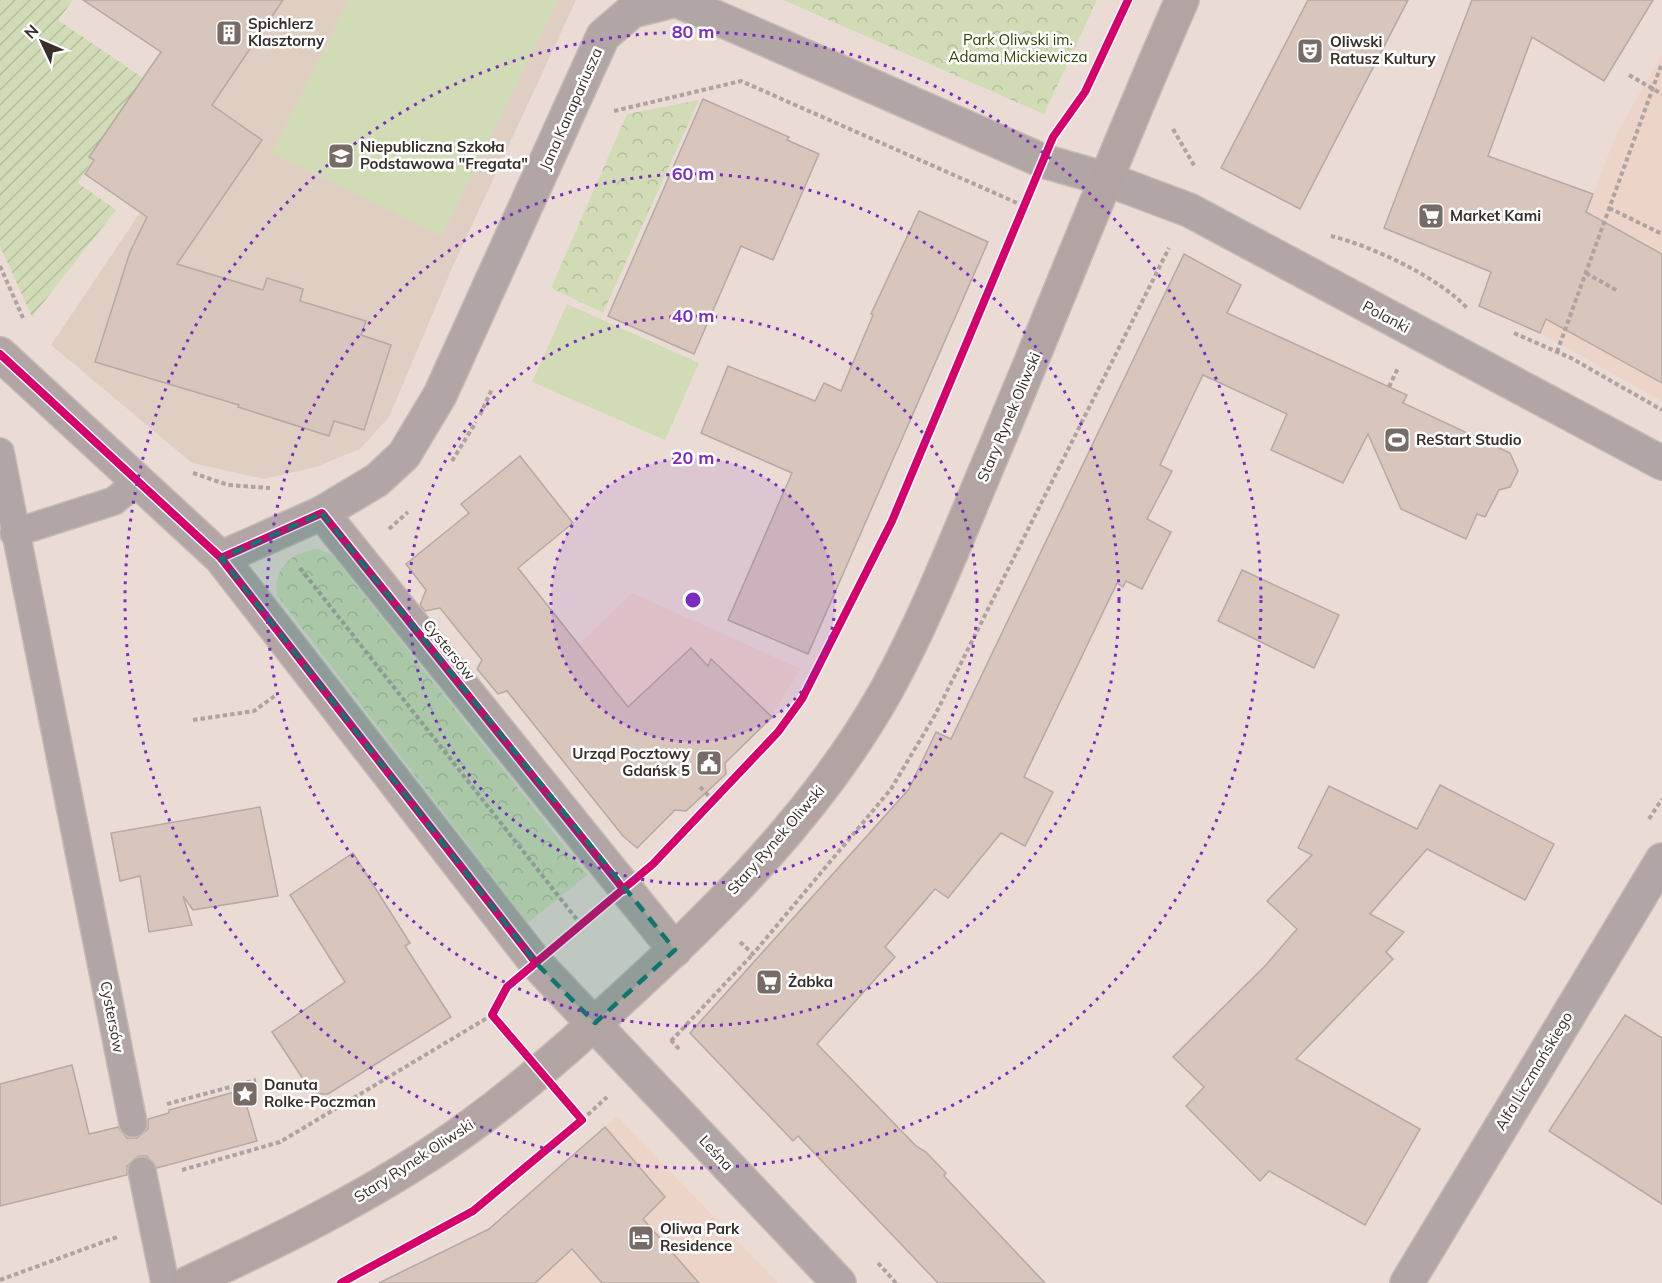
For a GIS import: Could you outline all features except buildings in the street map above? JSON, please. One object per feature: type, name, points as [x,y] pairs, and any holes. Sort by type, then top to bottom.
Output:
[{"type":"main road","name":"Stary Rynek Oliwski","points":[[188,1283],[315,1224],[428,1155],[514,1093],[675,950],[735,890],[789,829],[844,759],[886,691],[955,547],[1182,0]]},
{"type":"street","name":"Jana Kanapariusza","points":[[322,513],[376,480],[404,455],[440,395],[603,36],[632,11],[676,0],[1043,161],[1106,180]]},
{"type":"street","name":"Polanki","points":[[1106,180],[1190,210],[1662,463]]},
{"type":"street","points":[[0,354],[221,558],[536,963],[595,1023]]},
{"type":"street","points":[[221,558],[322,513]]},
{"type":"street","name":"Cystersów","points":[[322,513],[675,950]]},
{"type":"street","name":"Alfa Liczmańskiego","points":[[1407,1283],[1662,860]]},
{"type":"street","name":"Leśna","points":[[595,1023],[839,1283]]},
{"type":"lane","name":"Cystersów","points":[[0,452],[14,533],[133,1123]]},
{"type":"lane","points":[[14,533],[114,501],[139,480]]},
{"type":"lane","points":[[143,1177],[165,1283]]},
{"type":"path","points":[[1557,352],[1662,63]]},
{"type":"path","points":[[1629,75],[1662,94]]},
{"type":"path","points":[[612,111],[741,81],[1024,206]]},
{"type":"path","points":[[1173,129],[1199,174]]},
{"type":"path","points":[[1609,208],[1662,234]]},
{"type":"path","points":[[0,266],[24,320]]},
{"type":"path","points":[[1586,273],[1618,291]]},
{"type":"path","points":[[1389,387],[1401,362]]},
{"type":"path","points":[[451,463],[493,387]]},
{"type":"path","points":[[187,470],[228,485],[264,489],[276,487]]},
{"type":"path","points":[[405,515],[413,506]]},
{"type":"path","points":[[293,559],[582,926]]},
{"type":"path","points":[[193,720],[254,711],[278,694]]},
{"type":"path","points":[[700,787],[714,801]]},
{"type":"path","points":[[671,1040],[753,954]]},
{"type":"path","points":[[143,1177],[280,1142],[492,1015]]},
{"type":"path","points":[[158,1106],[256,1080]]},
{"type":"path","points":[[582,1120],[608,1097]]},
{"type":"path","points":[[0,1280],[112,1241],[119,1235]]},
{"type":"highlighted area","points":[[322,513],[675,950],[595,1023],[536,963],[221,558]]},
{"type":"shaded area","name":"Niepubliczna Szkoła Podstawowa \"Fregata\"","points":[[283,0],[576,0],[453,266],[389,417],[360,449],[316,467],[264,479],[192,463],[51,345]]},
{"type":"shaded area","points":[[1662,54],[1662,401],[1540,333],[1616,135]]},
{"type":"shaded area","points":[[632,593],[801,669],[770,718],[725,763],[726,774],[686,811],[675,810],[646,839],[632,843],[623,836],[517,704]]},
{"type":"shaded area","points":[[617,1116],[778,1283],[469,1283],[452,1247],[489,1231]]},
{"type":"green space","points":[[0,0],[73,0],[58,20],[143,78],[78,183],[116,210],[32,317],[0,246]]},
{"type":"green space","points":[[349,0],[558,0],[441,236],[272,153]]},
{"type":"green space","name":"Park Oliwski im. Adama Mickiewicza","points":[[783,0],[1097,0],[1044,114]]},
{"type":"green space","points":[[699,100],[603,313],[551,288],[627,114]]},
{"type":"green space","points":[[567,304],[699,363],[665,440],[532,382]]},
{"type":"green space","points":[[319,549],[332,555],[587,875],[528,923],[277,595],[278,576],[287,562],[301,553]]},
{"type":"cycle path","points":[[341,1283],[473,1211],[582,1120],[492,1015],[507,987],[653,864],[778,732],[802,699],[892,521],[1053,137],[1085,92],[1128,0]]},
{"type":"cycle path","points":[[0,354],[221,558],[536,963]]},
{"type":"cycle path","points":[[221,558],[322,513],[624,890]]},
{"type":"place","name":"Spichlerz Klasztorny","points":[[229,33]]},
{"type":"place","name":"Oliwski Ratusz Kultury","points":[[1310,51]]},
{"type":"place","name":"Niepubliczna Szkoła Podstawowa \"Fregata\"","points":[[341,156]]},
{"type":"place","name":"Market Kami","points":[[1431,216]]},
{"type":"place","name":"ReStart Studio","points":[[1397,440]]},
{"type":"place","name":"Urząd Pocztowy Gdańsk 5","points":[[709,763]]},
{"type":"place","name":"Żabka","points":[[769,982]]},
{"type":"place","name":"Danuta Rolke-Poczman","points":[[245,1094]]},
{"type":"place","name":"Oliwa Park Residence","points":[[641,1238]]}]
